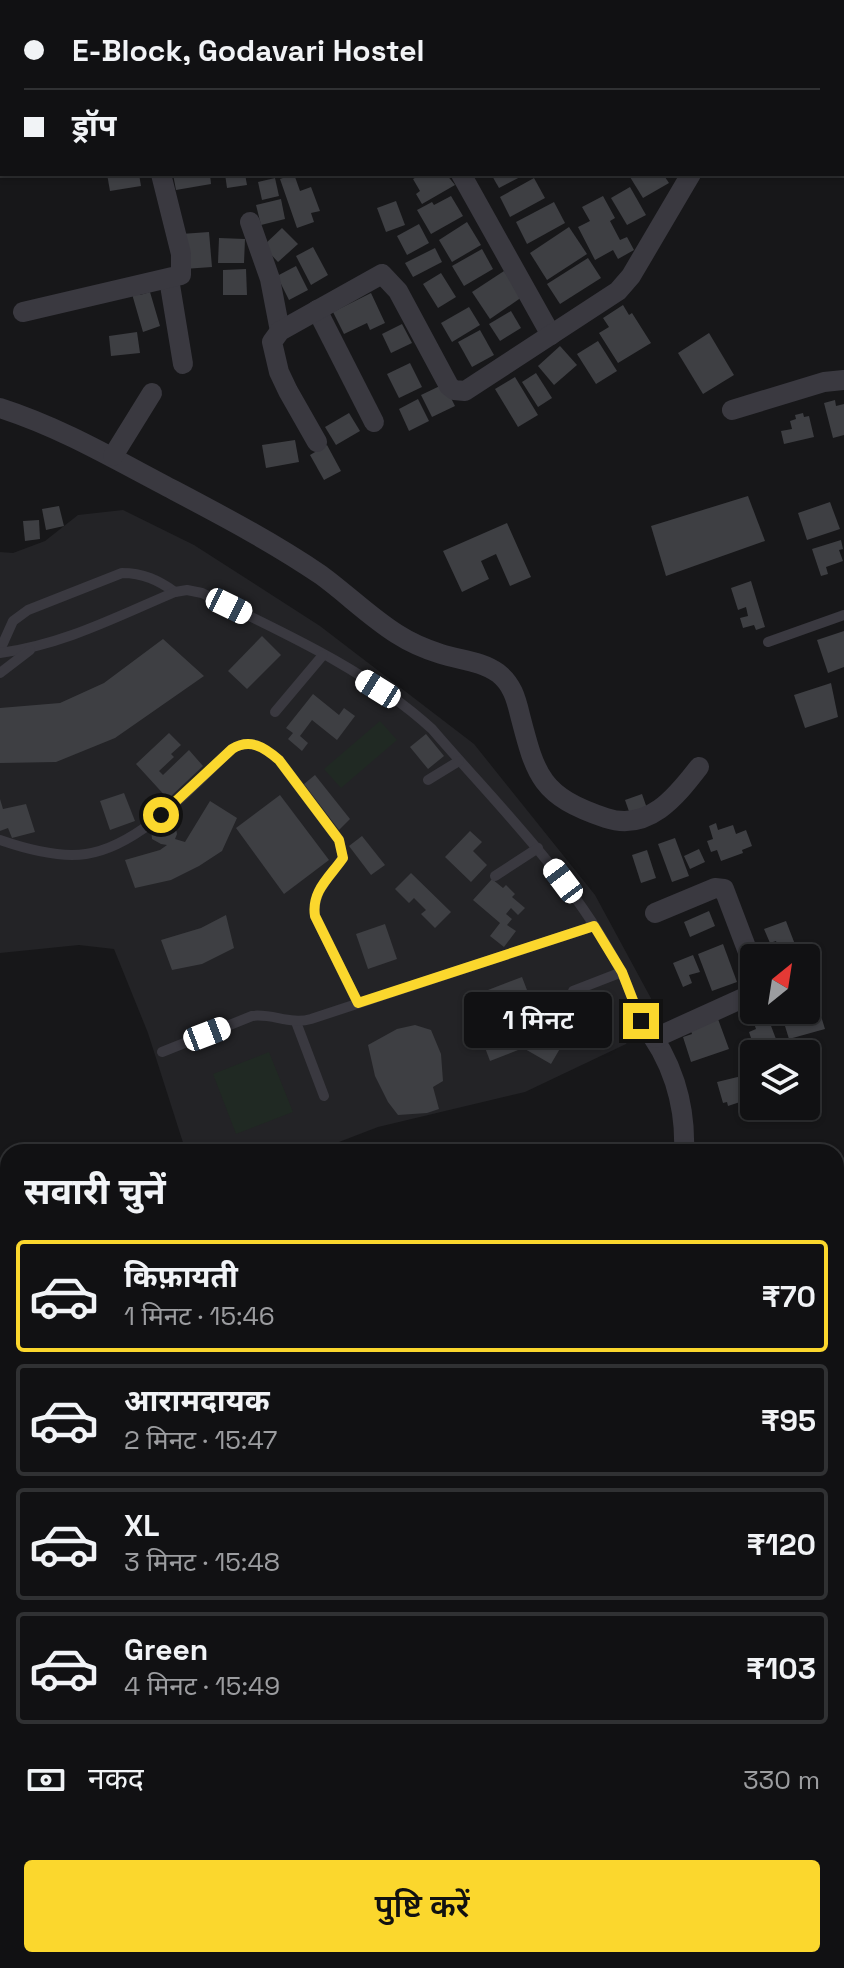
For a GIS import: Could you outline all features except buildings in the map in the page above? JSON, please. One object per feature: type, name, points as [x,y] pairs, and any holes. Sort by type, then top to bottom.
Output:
[{"type":"street","points":[[23,312],[181,275],[183,269],[161,176]]},
{"type":"street","points":[[462,176],[551,335]]},
{"type":"street","points":[[317,442],[279,372],[272,342],[280,331],[382,274],[398,291],[449,386],[465,391],[618,291],[631,276],[690,176]]},
{"type":"street","points":[[250,222],[270,279],[280,331]]},
{"type":"street","points":[[169,279],[183,364]]},
{"type":"street","points":[[317,310],[374,422]]},
{"type":"street","points":[[732,410],[824,382],[844,380]]},
{"type":"street","points":[[113,456],[152,393]]},
{"type":"street","points":[[0,408],[50,425],[113,456],[282,549],[414,645],[476,663],[501,675],[515,696],[532,763],[542,781],[556,794],[576,805],[604,817],[631,823],[645,818],[678,794],[699,767]]},
{"type":"street","points":[[655,913],[715,888],[724,889],[745,944]]},
{"type":"street","points":[[655,1038],[740,999]]},
{"type":"street","points":[[641,1021],[664,1054],[679,1095],[685,1127],[684,1144]]},
{"type":"lane","points":[[175,592],[147,576],[122,573],[18,617],[0,651],[31,649],[95,628],[175,592],[187,590],[202,593],[323,655],[414,712],[538,848],[594,926],[622,972],[641,1021]]},
{"type":"lane","points":[[768,642],[844,615]]},
{"type":"lane","points":[[0,673],[31,649]]},
{"type":"lane","points":[[275,712],[323,655]]},
{"type":"lane","points":[[0,840],[60,854],[86,854],[99,850],[120,842],[161,815],[232,749],[242,743],[267,749],[279,760],[339,840],[343,850],[343,858],[313,905],[315,916],[358,1003]]},
{"type":"lane","points":[[428,780],[459,761]]},
{"type":"lane","points":[[495,876],[538,848]]},
{"type":"lane","points":[[162,1052],[257,1015],[296,1022],[594,926]]},
{"type":"lane","points":[[573,991],[622,972]]},
{"type":"lane","points":[[296,1022],[324,1096]]},
{"type":"shaded area","points":[[123,510],[194,545],[320,626],[474,744],[595,895],[660,1015],[641,1021],[626,1044],[525,1092],[378,1127],[334,1144],[183,1144],[148,1033],[114,949],[79,945],[0,953],[0,552],[13,553],[45,541],[78,515]]},
{"type":"shaded area","points":[[380,721],[397,740],[341,788],[324,769]]},
{"type":"shaded area","points":[[269,1052],[293,1112],[236,1134],[213,1074]]},
{"type":"route","points":[[161,815],[232,749],[242,743],[267,749],[279,760],[339,840],[343,850],[343,858],[313,905],[315,916],[358,1003],[594,926],[622,972],[641,1021]]}]
